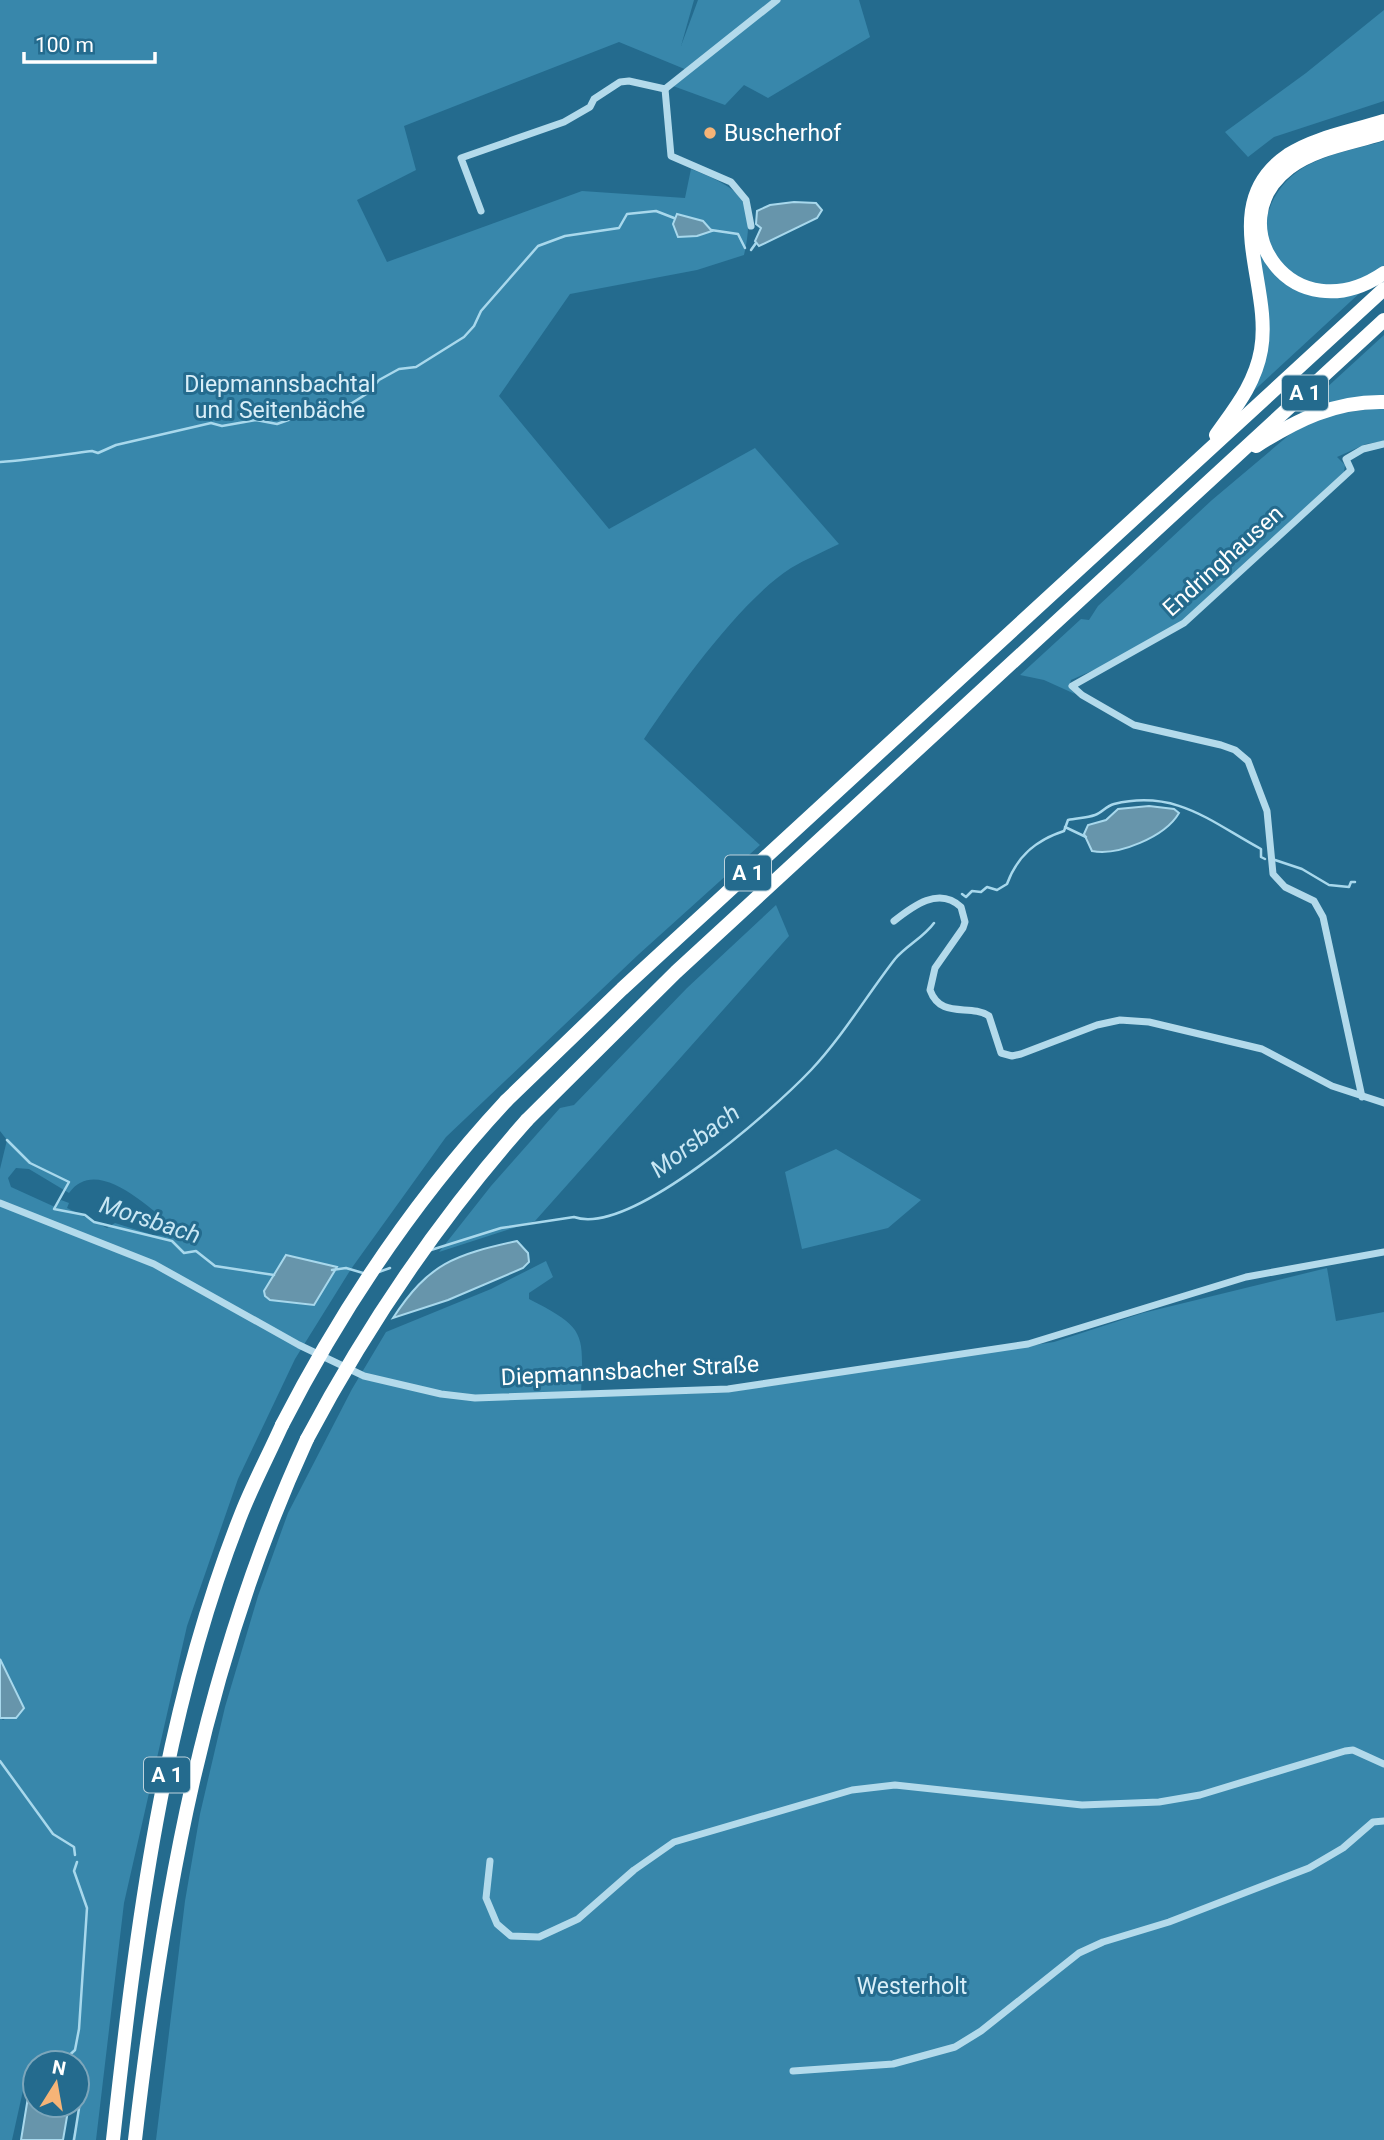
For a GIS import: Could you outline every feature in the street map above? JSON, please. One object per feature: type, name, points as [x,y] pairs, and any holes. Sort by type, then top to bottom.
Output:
[{"type":"highway","points":[[1200,457],[1241,400],[1254,374],[1261,351],[1262,309],[1250,228],[1252,206],[1261,184],[1275,166],[1297,150],[1384,121]]},
{"type":"highway","points":[[1384,133],[1313,155],[1286,170],[1267,196],[1261,225],[1265,248],[1274,264],[1289,279],[1308,289],[1344,292],[1361,287],[1384,273]]},
{"type":"highway","name":"A 1","points":[[113,2140],[140,1924],[163,1793],[191,1669],[243,1511],[282,1425],[338,1321],[408,1215],[457,1153],[506,1101],[639,973],[1384,289]]},
{"type":"highway","name":"A 1","points":[[135,2140],[162,1942],[200,1746],[247,1584],[307,1439],[348,1362],[410,1265],[527,1120],[676,972],[1384,320]]},
{"type":"highway","points":[[1226,465],[1311,414],[1352,404],[1384,402]]},
{"type":"street","points":[[481,211],[461,158],[564,122],[590,107],[594,99],[620,82],[665,89],[777,0]]},
{"type":"street","points":[[665,89],[671,156],[723,178],[739,189],[746,200],[751,226]]},
{"type":"street","name":"Endringhausen","points":[[1362,1097],[1323,917],[1314,901],[1286,887],[1273,874],[1265,804],[1254,771],[1235,750],[1134,725],[1082,695],[1072,686],[1184,623],[1351,470],[1346,458],[1363,449],[1384,444]]},
{"type":"street","points":[[894,921],[916,904],[931,899],[949,899],[961,906],[965,922],[963,928],[935,968],[930,990],[935,1000],[946,1008],[980,1011],[989,1016],[1001,1053],[1006,1056],[1021,1054],[1109,1022],[1149,1022],[1262,1049],[1332,1086],[1384,1103]]},
{"type":"street","name":"Diepmannsbacher Straße","points":[[0,1203],[154,1264],[299,1345],[364,1376],[442,1394],[475,1398],[728,1389],[1028,1344],[1246,1276],[1384,1252]]},
{"type":"street","points":[[490,1861],[486,1898],[497,1924],[511,1936],[539,1937],[578,1919],[634,1870],[674,1842],[852,1790],[895,1785],[1048,1803],[1117,1805],[1200,1795],[1345,1751],[1353,1750],[1384,1764]]},
{"type":"street","points":[[793,2071],[893,2064],[955,2047],[981,2031],[1079,1953],[1103,1942],[1169,1922],[1309,1868],[1343,1848],[1373,1822],[1384,1821]]},
{"type":"green space","name":"Diepmannsbachtal und Seitenbäche","points":[[0,0],[694,0],[681,46],[698,0],[859,0],[870,37],[768,98],[744,85],[725,105],[673,86],[687,70],[619,42],[404,126],[416,170],[357,200],[387,262],[582,191],[685,198],[691,169],[732,190],[746,208],[748,221],[744,255],[697,270],[570,294],[499,396],[609,529],[755,448],[839,544],[791,568],[752,601],[711,647],[644,739],[760,845],[639,954],[446,1137],[351,1269],[295,1359],[238,1479],[187,1626],[124,1903],[96,2140],[72,2140],[78,2119],[91,2119],[91,2049],[21,2049],[21,2100],[12,2140],[0,2140],[0,1718],[3,1720],[24,1708],[0,1659],[0,1169],[7,1140],[0,1131]],"holes":[[[16,1168],[29,1169],[69,1193],[80,1183],[93,1179],[107,1182],[136,1197],[174,1227],[176,1233],[172,1236],[153,1235],[115,1223],[107,1228],[67,1208],[69,1203],[61,1200],[55,1207],[11,1187],[8,1178]]]},
{"type":"green space","points":[[1384,10],[1384,101],[1274,137],[1248,157],[1225,132],[1306,73]]},
{"type":"green space","points":[[1384,125],[1384,129],[1332,143],[1295,159],[1266,190],[1257,214],[1258,238],[1267,261],[1284,279],[1306,291],[1333,296],[1363,290],[1248,396],[1262,361],[1266,334],[1255,231],[1256,209],[1262,189],[1276,170],[1298,154],[1329,141]]},
{"type":"green space","points":[[1384,141],[1384,269],[1357,284],[1314,287],[1283,267],[1270,249],[1266,230],[1267,218],[1276,195],[1287,181],[1314,162]]},
{"type":"green space","points":[[1384,335],[1384,399],[1300,414],[1300,412]]},
{"type":"green space","points":[[1384,407],[1384,441],[1366,444],[1337,457],[1345,465],[1344,472],[1183,622],[1112,662],[1071,680],[1069,687],[1075,694],[1044,680],[1020,675],[1081,619],[1089,620],[1098,606],[1212,500],[1301,425],[1322,416]]},
{"type":"green space","points":[[776,905],[789,936],[535,1221],[439,1252],[491,1186],[560,1108],[574,1105],[687,988]]},
{"type":"green space","points":[[836,1149],[921,1200],[888,1228],[802,1249],[785,1172]]},
{"type":"green space","name":"Westerholt","points":[[546,1261],[553,1277],[529,1293],[529,1299],[562,1318],[578,1335],[582,1359],[581,1397],[729,1392],[1054,1342],[1143,1313],[1327,1268],[1336,1321],[1384,1312],[1384,2140],[156,2140],[185,1901],[200,1814],[225,1707],[258,1596],[288,1513],[352,1389],[386,1332],[491,1289]]},
{"type":"shaded area","points":[[816,203],[822,210],[817,218],[759,246],[755,241],[761,228],[756,224],[757,211],[770,205]]},
{"type":"shaded area","points":[[677,214],[703,221],[712,231],[697,236],[678,237],[673,224]]},
{"type":"shaded area","points":[[1149,806],[1174,809],[1179,813],[1163,830],[1140,843],[1115,851],[1092,851],[1084,834],[1088,825],[1106,820],[1118,809]]},
{"type":"shaded area","points":[[517,1241],[528,1253],[529,1262],[523,1268],[448,1300],[393,1318],[419,1285],[445,1264],[476,1251]]},
{"type":"shaded area","points":[[286,1255],[337,1267],[314,1305],[270,1300],[265,1296],[264,1291]]},
{"type":"shaded area","points":[[0,1659],[24,1708],[16,1718],[0,1718]]},
{"type":"shaded area","points":[[24,2119],[67,2119],[63,2140],[21,2140]]},
{"type":"waterway","points":[[0,462],[92,451],[98,453],[116,445],[211,423],[222,426],[256,420],[277,424],[331,405],[352,403],[368,393],[379,380],[399,369],[416,367],[464,337],[474,326],[481,311],[538,246],[565,236],[619,228],[627,214],[656,211],[674,218]]},
{"type":"waterway","points":[[711,230],[738,234],[745,248]]},
{"type":"waterway","points":[[751,250],[756,243]]},
{"type":"waterway","name":"Morsbach","points":[[962,894],[966,897],[972,891],[981,892],[987,887],[997,890],[1007,884],[1022,857],[1036,844],[1064,831],[1068,820],[1092,816],[1111,805],[1136,801],[1156,801],[1192,811],[1261,849],[1261,857],[1265,859]]},
{"type":"waterway","name":"Morsbach","points":[[1065,827],[1086,837]]},
{"type":"waterway","name":"Morsbach","points":[[1275,860],[1302,869],[1329,885],[1349,887],[1351,882],[1355,882]]},
{"type":"waterway","name":"Morsbach","points":[[431,1250],[501,1228],[574,1217],[599,1218],[629,1208],[663,1190],[734,1140],[792,1089],[834,1043],[895,959],[934,923]]},
{"type":"waterway","name":"Morsbach","points":[[7,1140],[30,1163],[69,1182],[54,1209],[85,1215],[94,1222],[172,1241],[184,1253],[196,1251],[215,1266],[274,1275]]},
{"type":"waterway","name":"Morsbach","points":[[332,1270],[346,1268],[363,1273]]},
{"type":"waterway","name":"Morsbach","points":[[376,1273],[390,1268]]},
{"type":"waterway","points":[[0,1761],[53,1834],[74,1847],[75,1855]]},
{"type":"waterway","points":[[75,2049],[79,2029],[87,1908],[74,1871],[77,1862]]},
{"type":"waterway","points":[[74,2140],[77,2119]]},
{"type":"place","name":"Buscherhof","points":[[710,133]]}]
